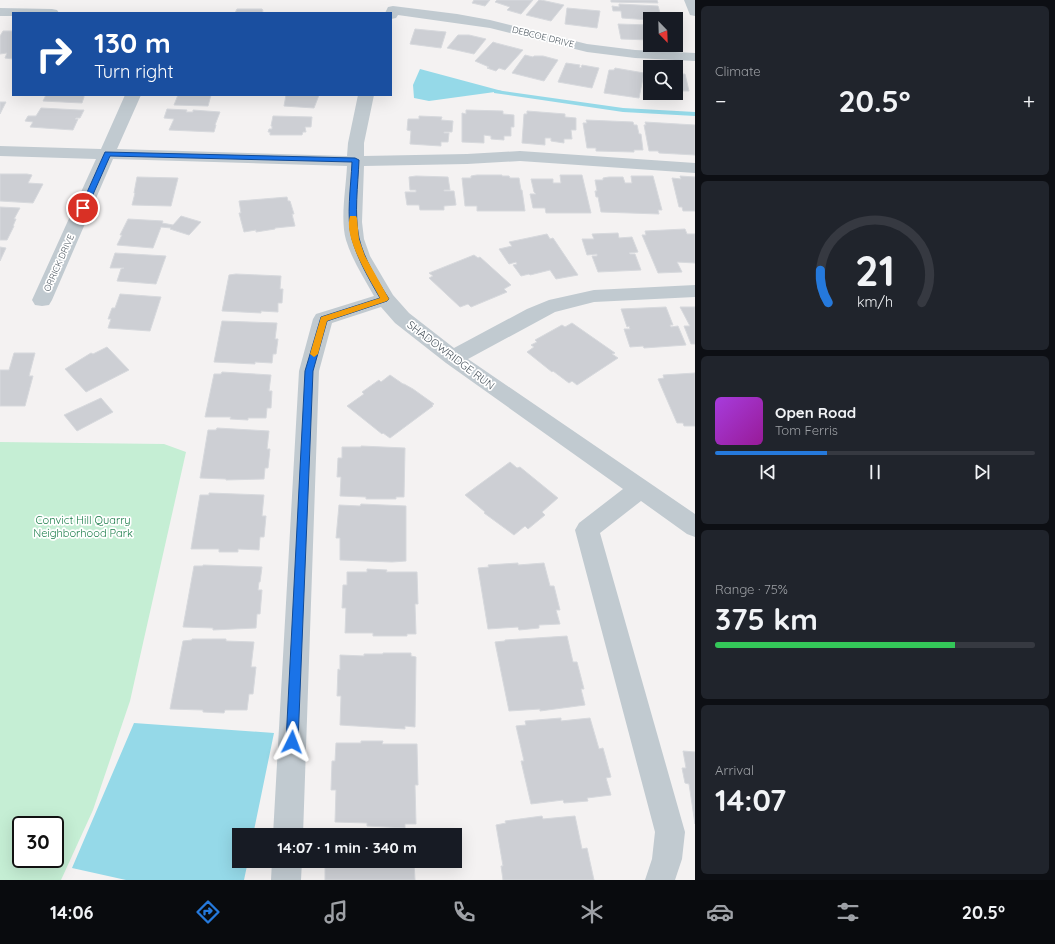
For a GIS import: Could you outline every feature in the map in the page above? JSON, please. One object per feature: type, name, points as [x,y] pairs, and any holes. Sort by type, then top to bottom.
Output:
[{"type":"street","points":[[691,0],[695,12]]},
{"type":"street","points":[[0,12],[12,12]]},
{"type":"street","name":"DEBCOE DRIVE","points":[[392,12],[457,18],[490,24],[587,48],[634,54],[695,57]]},
{"type":"street","name":"ORRICK DRIVE","points":[[42,300],[133,96]]},
{"type":"street","name":"SHADOWRIDGE RUN","points":[[366,96],[356,143],[353,222],[356,239],[370,274],[385,299],[402,318],[453,358],[695,528]]},
{"type":"street","points":[[0,151],[355,160],[467,160],[520,156],[695,168]]},
{"type":"street","points":[[453,358],[549,307],[594,296],[695,291]]},
{"type":"street","points":[[288,828],[309,371],[323,319],[385,299]]},
{"type":"street","points":[[640,488],[587,530],[670,832],[667,859],[660,880]]},
{"type":"street","points":[[286,868],[286,880]]},
{"type":"green space","name":"Convict Hill Quarry Neighborhood Park","points":[[0,442],[164,444],[186,452],[130,701],[93,810],[61,880],[0,880]]},
{"type":"water","points":[[420,69],[502,91],[429,101],[414,98],[413,85]]},
{"type":"water","points":[[134,723],[274,733],[254,828],[232,828],[232,868],[247,868],[244,880],[126,880],[72,868]]},
{"type":"building","points":[[474,0],[490,0],[485,6],[472,3]]},
{"type":"building","points":[[497,0],[533,0],[521,14],[507,10],[510,7],[495,2]]},
{"type":"building","points":[[539,0],[564,5],[551,21],[526,15]]},
{"type":"building","points":[[611,0],[657,0],[658,3],[611,2]]},
{"type":"building","points":[[619,4],[658,6],[660,12],[643,12],[643,20],[622,18],[621,11],[613,11],[612,6],[619,7]]},
{"type":"building","points":[[567,8],[600,11],[597,28],[565,24]]},
{"type":"building","points":[[237,9],[262,9],[263,11],[262,12],[236,12]]},
{"type":"building","points":[[618,24],[643,25],[643,40],[621,39]]},
{"type":"building","points":[[415,29],[446,32],[441,48],[410,44]]},
{"type":"building","points":[[3,31],[12,31],[12,59],[5,58],[7,53],[0,54],[0,36]]},
{"type":"building","points":[[458,35],[469,35],[486,39],[474,54],[447,48]]},
{"type":"building","points":[[493,42],[523,50],[505,70],[499,68],[496,71],[475,61]]},
{"type":"building","points":[[525,55],[533,57],[543,56],[558,60],[544,81],[512,73]]},
{"type":"building","points":[[566,63],[580,65],[579,67],[581,68],[582,65],[599,68],[592,88],[558,82]]},
{"type":"building","points":[[615,68],[643,73],[639,98],[604,93],[609,70],[614,70]]},
{"type":"building","points":[[683,74],[685,74],[689,91],[683,91]]},
{"type":"building","points":[[46,96],[84,96],[82,103],[43,101]]},
{"type":"building","points":[[178,96],[211,96],[208,106],[174,105]]},
{"type":"building","points":[[286,96],[319,96],[314,108],[284,106]]},
{"type":"building","points":[[0,102],[6,102],[0,114]]},
{"type":"building","points":[[41,108],[84,110],[80,118],[75,119],[78,119],[73,130],[30,127],[33,122],[25,121],[28,116],[36,116]]},
{"type":"building","points":[[167,109],[187,110],[186,112],[193,112],[193,110],[220,112],[214,132],[169,130],[174,119],[164,118]]},
{"type":"building","points":[[466,110],[503,111],[503,114],[514,115],[514,127],[511,127],[511,136],[504,136],[504,140],[491,139],[491,136],[484,135],[484,143],[462,142],[462,113],[466,114]]},
{"type":"building","points":[[527,111],[565,114],[565,117],[576,118],[576,130],[571,130],[572,139],[564,139],[564,143],[551,141],[551,138],[545,138],[545,145],[522,143],[524,114],[527,114]]},
{"type":"building","points":[[273,116],[312,117],[311,127],[305,127],[306,132],[303,132],[302,135],[270,135],[270,132],[268,132],[269,129],[272,129],[271,126]]},
{"type":"building","points":[[419,116],[442,117],[441,120],[453,121],[452,132],[444,132],[449,133],[448,142],[441,142],[441,146],[410,144],[411,131],[407,130],[408,119],[419,119]]},
{"type":"building","points":[[586,120],[633,122],[634,125],[637,125],[639,134],[641,134],[643,150],[634,150],[634,152],[596,151],[596,148],[587,148],[583,123],[587,123]]},
{"type":"building","points":[[645,122],[695,125],[695,155],[649,151],[644,125],[646,125]]},
{"type":"building","points":[[0,174],[32,175],[28,183],[43,184],[33,203],[0,201]]},
{"type":"building","points":[[502,175],[509,176],[510,178],[519,178],[525,211],[477,211],[477,206],[465,206],[462,178],[471,178],[471,176]]},
{"type":"building","points":[[560,175],[582,175],[591,213],[546,213],[545,208],[533,208],[530,194],[536,194],[534,192],[531,179],[553,179],[553,183],[561,183]]},
{"type":"building","points":[[631,176],[653,176],[662,210],[658,210],[659,214],[601,212],[598,197],[596,197],[595,191],[597,191],[595,180],[603,180],[603,178],[609,177],[623,177],[625,183],[632,183]]},
{"type":"building","points":[[680,176],[695,177],[695,211],[683,211],[682,207],[679,207],[672,178],[681,179]]},
{"type":"building","points":[[137,177],[178,178],[171,206],[132,205]]},
{"type":"building","points":[[409,177],[448,177],[450,190],[444,191],[454,191],[456,205],[444,206],[444,210],[420,210],[419,205],[407,205],[405,192],[416,192],[416,190],[410,190]]},
{"type":"building","points":[[287,197],[288,201],[290,201],[294,214],[292,214],[295,226],[256,232],[256,230],[244,232],[239,213],[241,213],[239,201]]},
{"type":"building","points":[[0,207],[20,208],[14,219],[16,219],[14,226],[7,240],[0,240]]},
{"type":"building","points":[[181,216],[201,222],[189,235],[170,229],[171,228],[161,227],[153,248],[117,245],[128,219],[163,221],[162,223],[173,225]]},
{"type":"building","points":[[685,229],[687,234],[695,234],[695,263],[677,262],[682,272],[658,273],[642,235],[646,235],[645,231]]},
{"type":"building","points":[[618,233],[619,238],[632,237],[638,252],[629,253],[635,254],[641,270],[598,272],[592,256],[597,256],[597,254],[587,255],[582,239],[594,239],[592,234]]},
{"type":"building","points":[[547,234],[550,239],[553,238],[578,275],[556,279],[550,270],[521,276],[513,265],[517,264],[516,262],[509,264],[499,249],[512,246],[509,242]]},
{"type":"building","points":[[0,247],[6,248],[0,261]]},
{"type":"building","points":[[115,253],[166,256],[156,284],[117,281],[121,269],[124,268],[110,268]]},
{"type":"building","points":[[474,255],[478,258],[480,257],[511,285],[504,289],[507,292],[471,307],[468,304],[460,307],[429,278],[433,276],[429,273]]},
{"type":"building","points":[[229,275],[281,276],[280,289],[283,289],[282,303],[278,303],[278,312],[261,311],[261,313],[222,311]]},
{"type":"building","points":[[120,294],[161,297],[150,331],[108,328],[111,319],[108,319],[112,308],[115,308]]},
{"type":"building","points":[[666,307],[673,325],[670,325],[671,327],[678,326],[686,345],[644,348],[643,346],[630,347],[624,329],[630,329],[629,326],[627,327],[621,309]]},
{"type":"building","points":[[680,307],[695,307],[695,344],[691,344],[684,326],[690,326]]},
{"type":"building","points":[[222,321],[277,323],[275,339],[278,339],[276,354],[273,354],[272,363],[255,362],[255,364],[214,362]]},
{"type":"building","points":[[572,323],[615,353],[612,354],[618,358],[577,385],[572,381],[569,383],[553,371],[552,372],[527,352],[534,347],[531,345],[537,342],[535,340],[562,325],[565,327]]},
{"type":"building","points":[[107,347],[129,370],[86,392],[65,369],[91,353],[93,354]]},
{"type":"building","points":[[14,353],[35,353],[29,376],[33,376],[25,406],[0,406],[0,370],[9,370]]},
{"type":"building","points":[[222,372],[271,375],[269,391],[272,391],[271,408],[267,408],[266,418],[248,418],[248,420],[230,419],[231,417],[205,417],[214,374],[221,374]]},
{"type":"building","points":[[695,373],[695,426],[684,426],[683,423],[677,423],[658,379],[664,378],[663,375]]},
{"type":"building","points":[[390,375],[434,404],[390,438],[383,433],[382,434],[347,406],[364,394],[362,392],[379,380],[381,382]]},
{"type":"building","points":[[101,398],[113,412],[77,431],[64,415]]},
{"type":"building","points":[[217,428],[269,431],[267,449],[270,449],[268,468],[265,468],[264,479],[226,480],[200,478],[208,430],[216,430]]},
{"type":"building","points":[[361,446],[405,448],[404,497],[396,497],[396,499],[366,499],[366,497],[340,496],[341,477],[337,477],[338,458],[342,458],[342,447]]},
{"type":"building","points":[[510,462],[517,468],[520,467],[558,498],[542,512],[545,515],[528,529],[525,526],[514,535],[484,513],[485,512],[465,495]]},
{"type":"building","points":[[209,493],[264,495],[262,516],[266,516],[264,537],[260,537],[259,550],[238,549],[238,552],[219,552],[219,549],[191,549],[200,495],[209,495]]},
{"type":"building","points":[[361,504],[406,506],[406,561],[392,562],[340,560],[340,538],[336,538],[339,505],[360,506]]},
{"type":"building","points":[[518,563],[518,565],[544,563],[550,586],[554,586],[560,610],[556,610],[560,624],[539,625],[539,628],[519,630],[518,627],[488,629],[478,568],[489,567],[488,565]]},
{"type":"building","points":[[194,566],[262,567],[258,590],[262,590],[260,614],[257,614],[256,628],[213,630],[213,628],[183,627]]},
{"type":"building","points":[[367,569],[387,570],[386,572],[417,572],[418,604],[415,604],[416,634],[407,634],[407,636],[373,636],[373,633],[345,633],[346,608],[342,608],[343,585],[347,585],[347,572],[367,572]]},
{"type":"building","points":[[567,636],[573,662],[577,662],[584,689],[581,689],[585,705],[540,711],[540,709],[509,711],[495,642]]},
{"type":"building","points":[[192,639],[226,639],[226,641],[254,642],[251,667],[256,667],[253,694],[249,694],[247,710],[225,710],[224,713],[203,712],[203,710],[170,709],[183,641]]},
{"type":"building","points":[[411,653],[411,656],[416,657],[415,727],[405,726],[405,729],[340,725],[341,696],[337,696],[340,655],[364,656],[364,654]]},
{"type":"building","points":[[561,718],[561,721],[590,718],[599,749],[603,748],[611,777],[606,778],[611,795],[587,798],[588,801],[564,803],[563,800],[531,804],[521,761],[524,761],[516,726],[526,725],[525,721]]},
{"type":"building","points":[[361,741],[383,741],[382,744],[417,744],[418,785],[415,785],[416,824],[405,824],[405,828],[367,826],[367,823],[335,822],[336,790],[331,790],[332,761],[335,761],[336,743],[361,743]]},
{"type":"building","points":[[683,751],[695,752],[695,824],[689,784],[685,783],[682,768],[686,768]]},
{"type":"building","points":[[542,816],[543,819],[575,816],[582,849],[587,848],[594,880],[503,880],[501,866],[503,866],[496,825],[506,823],[505,821]]},
{"type":"building","points":[[325,868],[414,868],[415,880],[325,880]]},
{"type":"waterway","points":[[496,92],[623,110],[695,114]]},
{"type":"slow traffic","points":[[314,354],[323,319],[385,299],[361,256],[356,239],[353,218]]},
{"type":"route","points":[[83,208],[108,154],[355,160],[353,222],[356,239],[361,256],[385,299],[323,319],[309,371],[292,742]]}]
